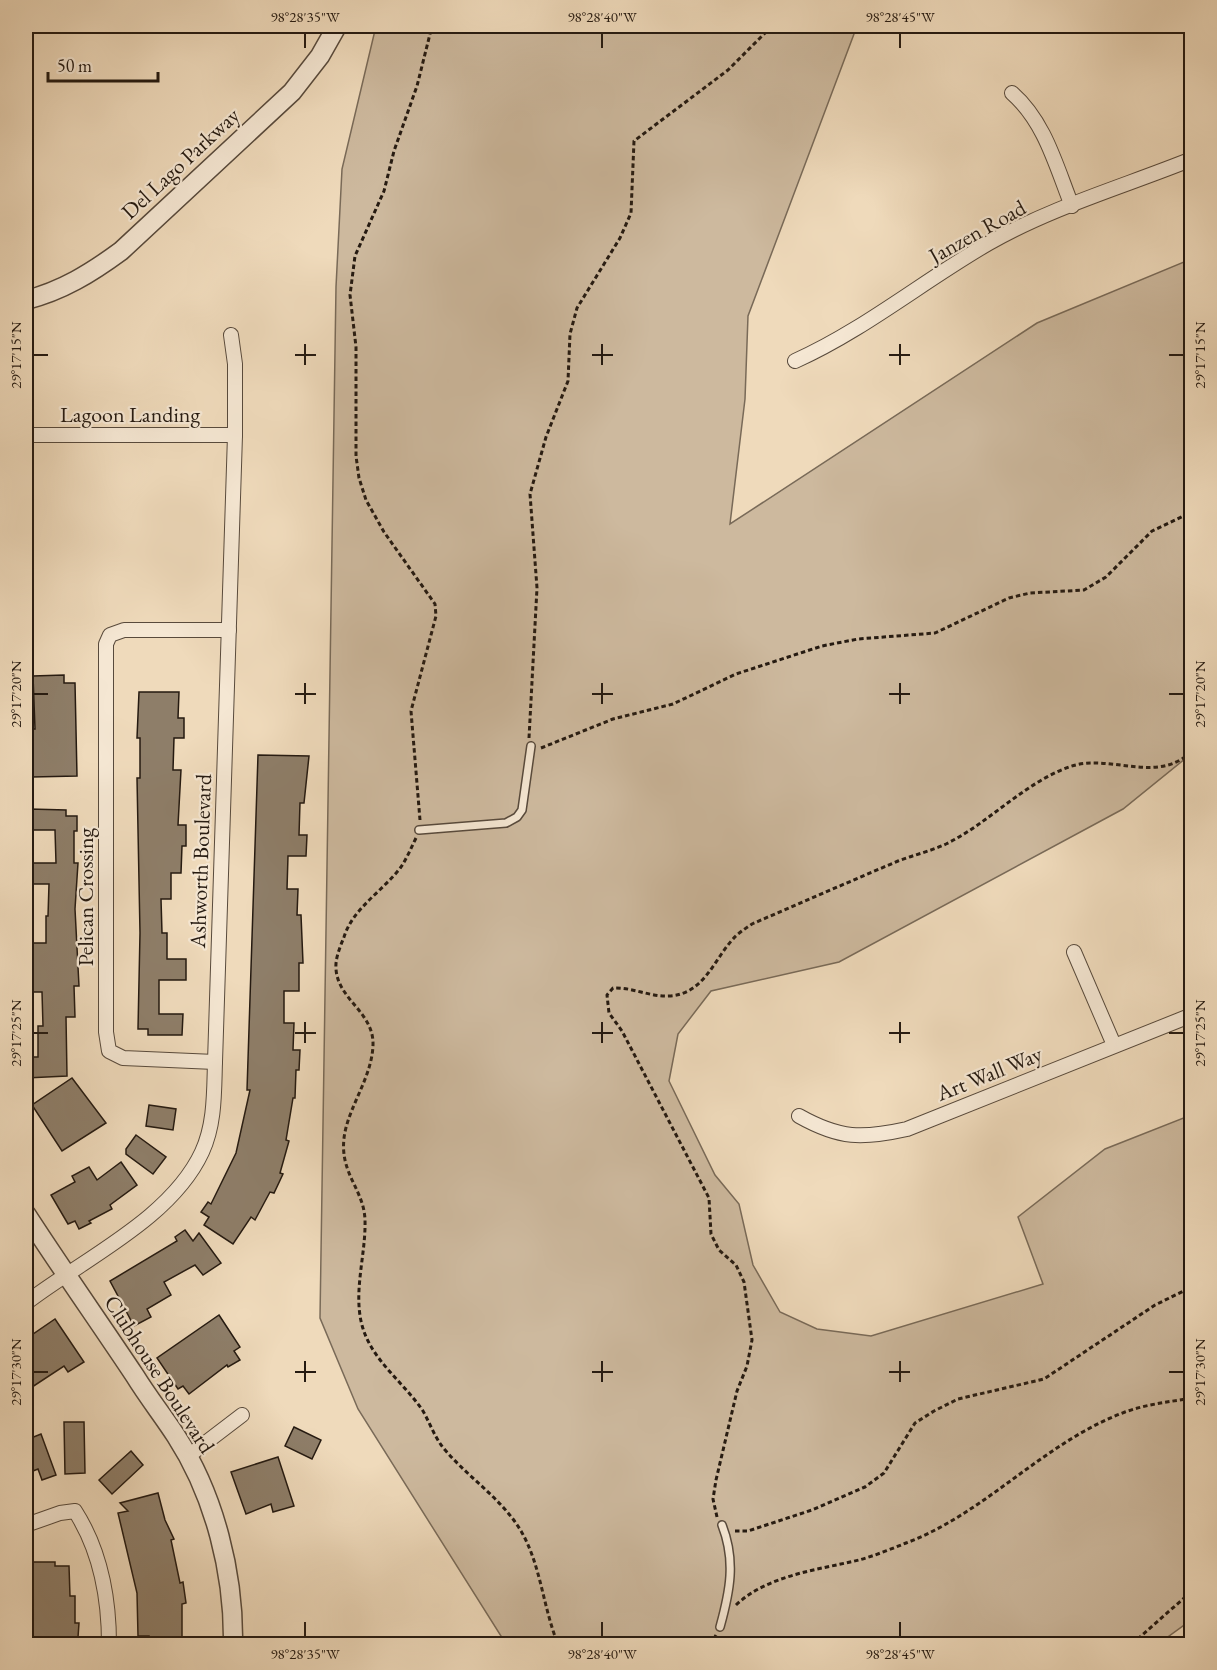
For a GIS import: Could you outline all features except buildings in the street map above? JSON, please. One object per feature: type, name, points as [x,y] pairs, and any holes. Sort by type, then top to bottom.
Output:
[{"type":"street","name":"Del Lago Parkway","points":[[26,300],[51,294],[93,271],[121,251],[292,92],[320,56],[337,26]]},
{"type":"street","points":[[1012,93],[1028,107],[1038,122],[1072,206]]},
{"type":"street","name":"Janzen Road","points":[[795,361],[828,346],[990,243],[1072,206],[1191,159]]},
{"type":"street","name":"Ashworth Boulevard","points":[[26,1303],[65,1273],[150,1217],[186,1179],[203,1151],[211,1123],[215,1062],[235,435],[234,364],[231,335]]},
{"type":"street","name":"Lagoon Landing","points":[[26,435],[235,435]]},
{"type":"street","name":"Pelican Crossing","points":[[215,1062],[123,1058],[109,1051],[106,1032],[105,644],[110,635],[124,630],[228,630]]},
{"type":"street","points":[[1074,952],[1114,1045]]},
{"type":"street","name":"Art Wall Way","points":[[799,1116],[836,1134],[856,1135],[907,1129],[1191,1015]]},
{"type":"street","name":"Clubhouse Boulevard","points":[[26,1214],[177,1437],[201,1482],[215,1522],[233,1617],[233,1644]]},
{"type":"street","points":[[188,1457],[242,1415]]},
{"type":"street","points":[[26,1526],[60,1513],[75,1511],[94,1549],[104,1589],[109,1644]]},
{"type":"lane","points":[[419,830],[506,823],[517,817],[525,799],[531,746]]},
{"type":"lane","points":[[720,1627],[732,1576],[729,1541],[722,1525]]},
{"type":"path","points":[[432,26],[417,86],[394,151],[384,191],[355,256],[350,295],[356,347],[356,456],[359,478],[366,500],[380,524],[435,604],[436,616],[411,711],[410,732],[420,808],[419,830],[401,866],[349,923],[336,969],[343,987],[371,1025],[373,1045],[370,1064],[351,1109],[344,1134],[343,1159],[365,1218],[359,1301],[361,1321],[378,1356],[423,1412],[432,1433],[446,1451],[496,1499],[520,1530],[532,1554],[548,1620],[558,1644]]},
{"type":"path","points":[[772,26],[728,70],[633,141],[631,213],[620,238],[578,308],[570,334],[568,381],[546,437],[530,494],[537,588],[528,737],[531,746],[542,748],[613,719],[673,704],[736,674],[822,646],[858,639],[928,635],[1009,598],[1030,593],[1084,590],[1106,577],[1152,531],[1191,513]]},
{"type":"path","points":[[1191,751],[1172,765],[1155,769],[1099,762],[1072,766],[1045,777],[946,844],[901,860],[752,924],[734,937],[699,985],[685,993],[668,996],[627,987],[613,988],[607,995],[609,1013],[621,1031],[709,1198],[711,1234],[719,1250],[736,1265],[744,1282],[752,1340],[747,1366],[737,1391],[716,1480],[714,1513],[722,1525],[732,1531],[748,1531],[849,1495],[884,1473],[915,1423],[934,1411],[958,1399],[1044,1379],[1155,1305],[1191,1287]]},
{"type":"path","points":[[711,1644],[731,1611],[747,1595],[764,1585],[862,1559],[908,1542],[966,1512],[1096,1426],[1149,1404],[1191,1398]]},
{"type":"path","points":[[1132,1644],[1191,1591]]},
{"type":"shaded area","points":[[376,26],[857,26],[748,316],[745,399],[730,524],[1037,323],[1191,259],[1191,754],[1123,809],[839,962],[711,991],[678,1034],[669,1081],[715,1175],[739,1204],[753,1265],[780,1312],[817,1329],[871,1336],[1043,1284],[1018,1217],[1105,1149],[1191,1115],[1191,1620],[1158,1644],[506,1644],[358,1409],[320,1318],[336,287],[342,169]]}]
